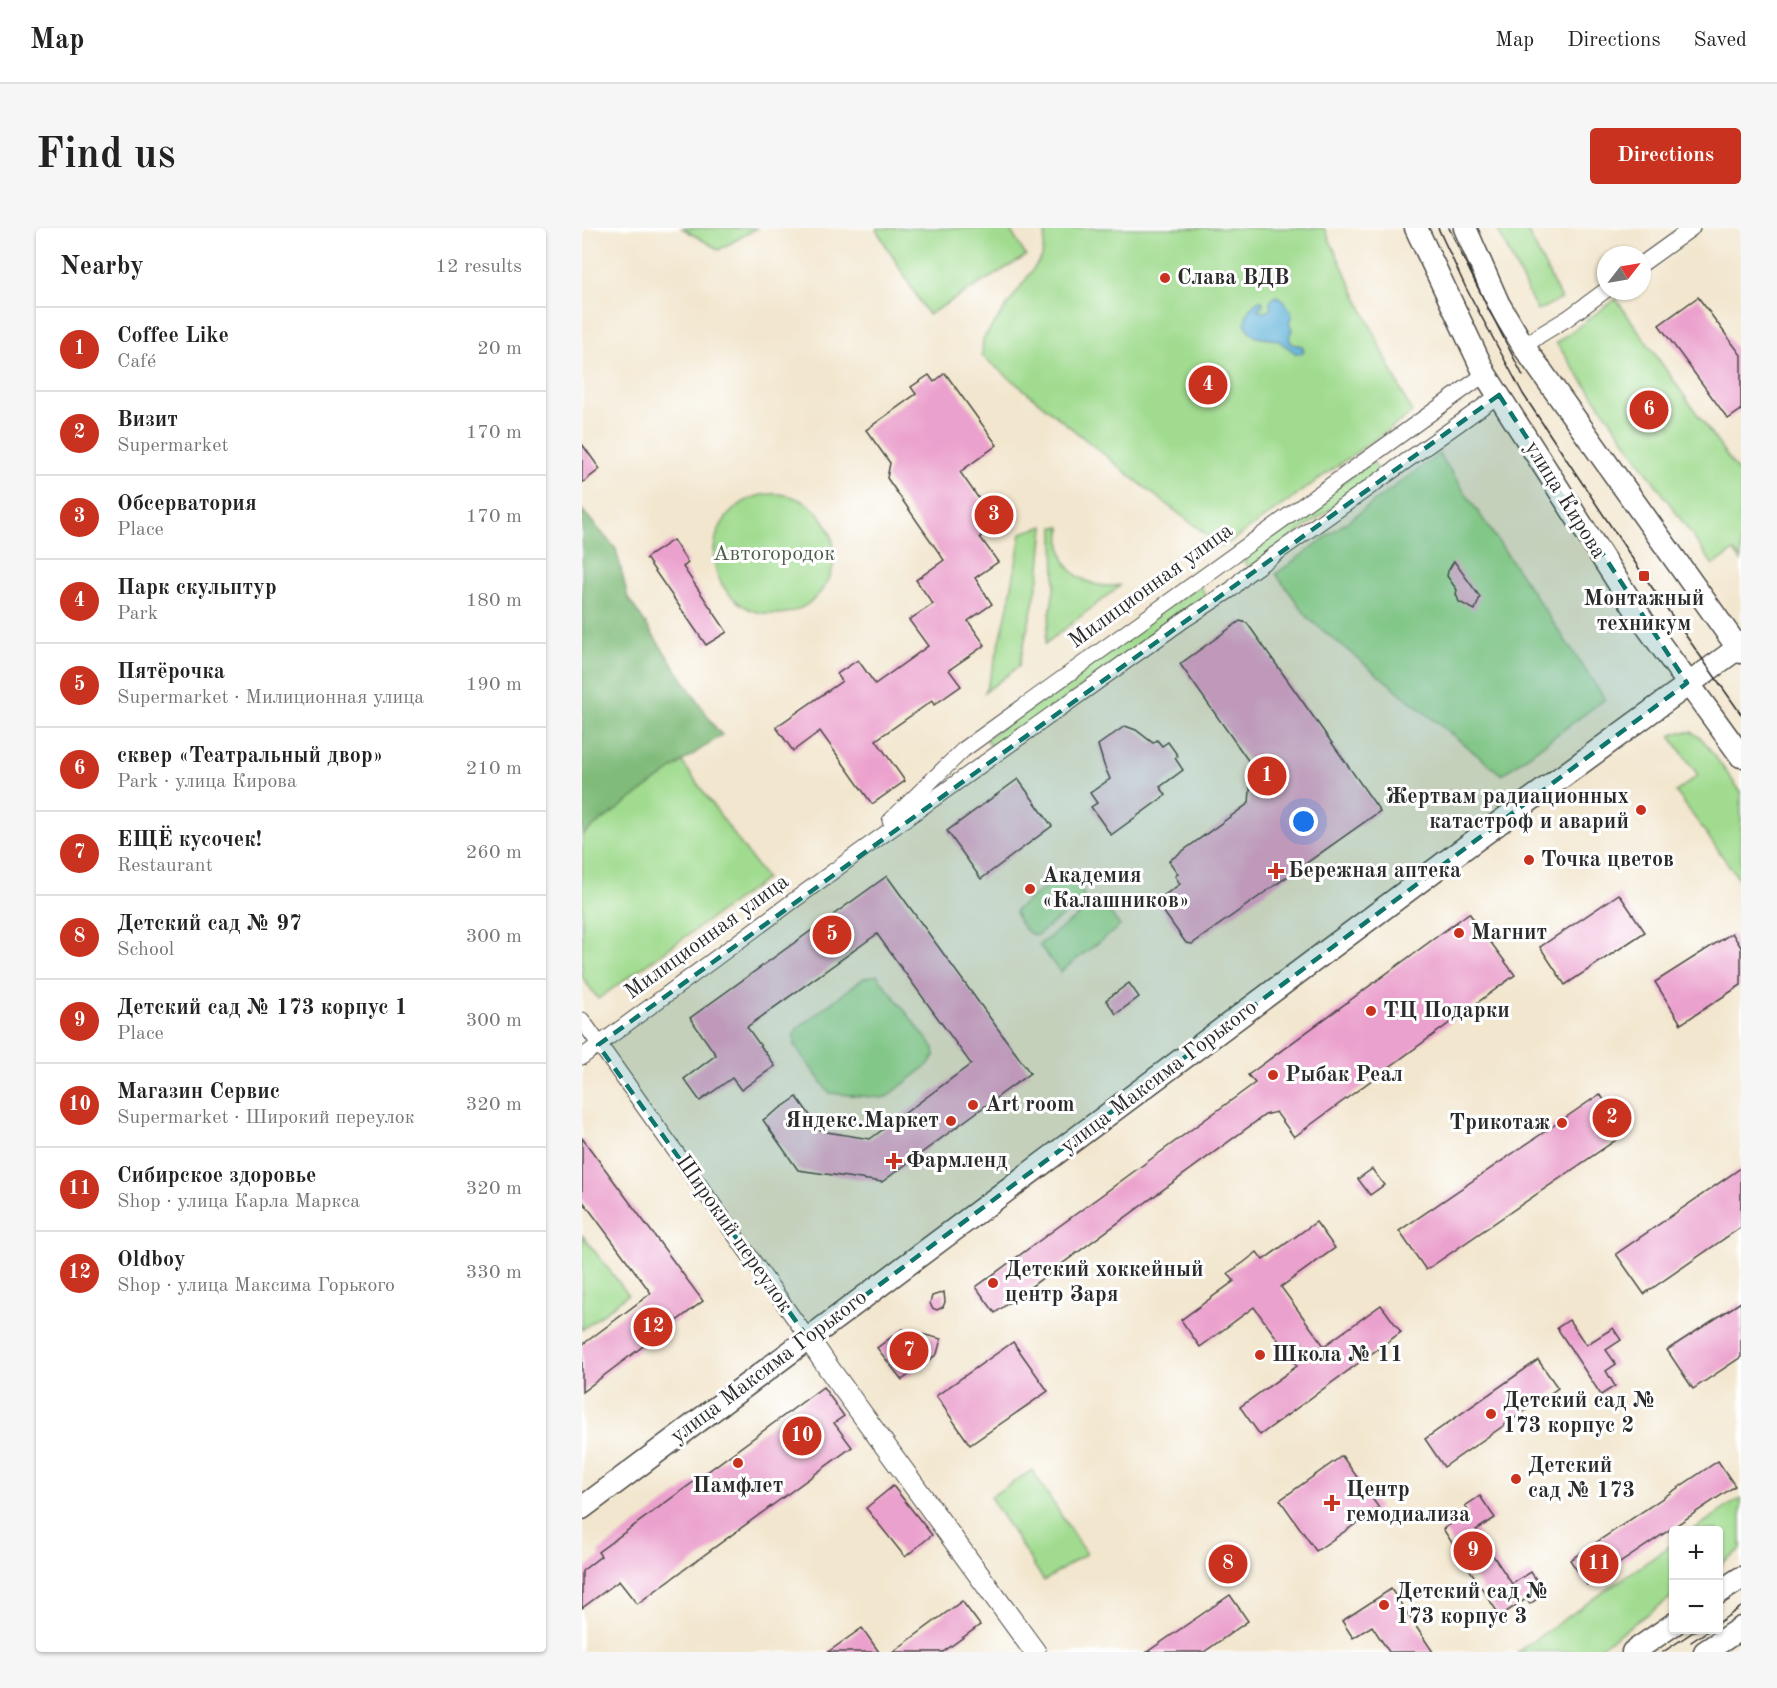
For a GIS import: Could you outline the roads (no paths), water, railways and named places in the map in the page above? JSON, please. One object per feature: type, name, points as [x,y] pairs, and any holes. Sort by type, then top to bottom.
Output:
[{"type":"main road","name":"улица Кирова","points":[[1416,228],[1485,374],[1642,621],[1741,756]]},
{"type":"main road","points":[[1465,228],[1498,303],[1524,347],[1739,650]]},
{"type":"main road","name":"улица Максима Горького","points":[[582,1508],[1451,858],[1687,684],[1739,650]]},
{"type":"main road","points":[[1723,1590],[1741,1578]]},
{"type":"main road","points":[[1633,1652],[1669,1627]]},
{"type":"main road","points":[[1705,1652],[1741,1628]]},
{"type":"street","points":[[1651,258],[1692,228]]},
{"type":"street","points":[[1524,347],[1597,297]]},
{"type":"street","name":"Милиционная улица","points":[[858,853],[963,750],[1485,374]]},
{"type":"street","name":"Милиционная улица","points":[[582,1056],[858,853],[1184,620],[1232,589],[1245,575],[1499,395]]},
{"type":"street","name":"Широкий переулок","points":[[582,1020],[830,1370],[1035,1652]]},
{"type":"water","points":[[1276,296],[1290,310],[1292,316],[1289,322],[1292,330],[1290,340],[1292,344],[1302,346],[1304,350],[1302,353],[1297,354],[1277,340],[1257,337],[1251,333],[1245,323],[1254,304],[1260,300],[1263,302],[1263,305],[1258,308],[1265,312],[1271,309],[1270,301]]},
{"type":"tram line","points":[[1438,228],[1466,288],[1523,394],[1644,576],[1741,714]]},
{"type":"tram line","points":[[1449,228],[1523,376]]},
{"type":"tram line","points":[[1723,1620],[1741,1607]]},
{"type":"tram line","points":[[1663,1652],[1690,1634]]},
{"type":"tram line","points":[[1691,1642],[1703,1634]]},
{"type":"place","name":"Слава ВДВ","points":[[1165,278]]},
{"type":"place","name":"Парк скульптур","points":[[1208,385]]},
{"type":"place","name":"сквер «Театральный двор»","points":[[1649,410]]},
{"type":"place","name":"Обсерватория","points":[[994,515]]},
{"type":"place","name":"Монтажный техникум","points":[[1644,576]]},
{"type":"place","name":"Coffee Like","points":[[1267,776]]},
{"type":"place","name":"Жертвам радиационных катастроф и аварий","points":[[1641,810]]},
{"type":"place","name":"Точка цветов","points":[[1529,860]]},
{"type":"place","name":"Бережная аптека","points":[[1276,871]]},
{"type":"place","name":"Академия «Калашников»","points":[[1030,889]]},
{"type":"place","name":"Магнит","points":[[1459,933]]},
{"type":"place","name":"Пятёрочка","points":[[832,935]]},
{"type":"place","name":"ТЦ Подарки","points":[[1371,1011]]},
{"type":"place","name":"Рыбак Реал","points":[[1273,1075]]},
{"type":"place","name":"Art room","points":[[973,1105]]},
{"type":"place","name":"Визит","points":[[1612,1118]]},
{"type":"place","name":"Яндекс.Маркет","points":[[951,1121]]},
{"type":"place","name":"Трикотаж","points":[[1562,1123]]},
{"type":"place","name":"Фармленд","points":[[894,1161]]},
{"type":"place","name":"Детский хоккейный центр Заря","points":[[993,1283]]},
{"type":"place","name":"Oldboy","points":[[653,1327]]},
{"type":"place","name":"ЕЩЁ кусочек!","points":[[909,1351]]},
{"type":"place","name":"Школа № 11","points":[[1260,1355]]},
{"type":"place","name":"Детский сад № 173 корпус 2","points":[[1491,1414]]},
{"type":"place","name":"Магазин Сервис","points":[[802,1436]]},
{"type":"place","name":"Памфлет","points":[[738,1463]]},
{"type":"place","name":"Детский сад № 173","points":[[1516,1479]]},
{"type":"place","name":"Центр гемодиализа","points":[[1332,1503]]},
{"type":"place","name":"Детский сад № 173 корпус 1","points":[[1473,1551]]},
{"type":"place","name":"Детский сад № 97","points":[[1228,1564]]},
{"type":"place","name":"Сибирское здоровье","points":[[1599,1564]]},
{"type":"place","name":"Детский сад № 173 корпус 3","points":[[1384,1605]]},
{"type":"park label","name":"Автогородок","points":[[774,554]]}]
